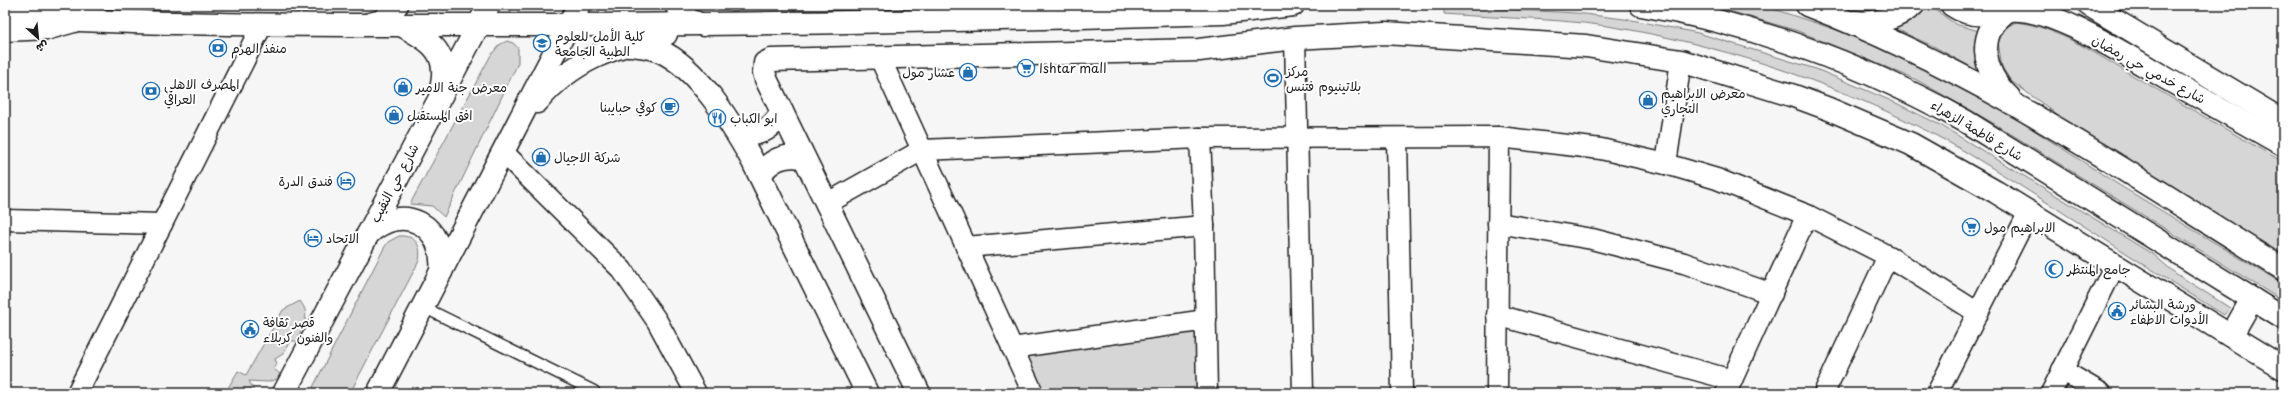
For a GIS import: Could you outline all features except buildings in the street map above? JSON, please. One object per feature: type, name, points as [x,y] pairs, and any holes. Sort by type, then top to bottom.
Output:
[{"type":"main road","name":"شارع حي النقيب","points":[[284,393],[366,235],[489,5]]},
{"type":"main road","points":[[378,393],[579,5]]},
{"type":"main road","points":[[676,5],[688,20],[700,25],[712,26]]},
{"type":"main road","points":[[5,16],[80,21],[262,25],[363,25],[399,15],[478,26],[712,26],[1223,13],[1293,5]]},
{"type":"main road","name":"شارع فاطمة الزهراء","points":[[1641,5],[1711,18],[1763,34],[1841,61],[1926,99],[1965,121],[2283,318]]},
{"type":"main road","points":[[1807,5],[1847,20],[1953,69],[2028,111],[2283,269]]},
{"type":"main road","points":[[1847,20],[1864,23],[1882,21],[1898,15],[1913,5]]},
{"type":"main road","name":"شارع خدمي حي رمضان","points":[[1952,5],[1973,14],[1991,15],[2014,8],[2025,9],[2074,28],[2283,145]]},
{"type":"main road","name":"شارع خدمي حي رمضان","points":[[2089,5],[2283,121]]},
{"type":"main road","points":[[2014,8],[1993,23],[1989,32],[1987,59],[1997,84],[2028,111]]},
{"type":"main road","points":[[399,15],[429,41],[441,56],[444,73],[438,102]]},
{"type":"main road","points":[[517,126],[545,92],[568,71],[594,56],[624,44],[712,26]]},
{"type":"main road","points":[[918,393],[782,112],[764,72],[765,63],[781,58],[880,58],[1199,50],[1295,38],[1385,33],[1586,46],[1681,61],[1794,96],[1861,122],[1911,144],[2029,212],[2283,368]]},
{"type":"main road","points":[[624,44],[654,49],[667,55],[681,65],[706,92],[737,132],[760,175],[867,393]]},
{"type":"main road","points":[[737,132],[747,135],[763,132],[776,122],[782,112]]},
{"type":"main road","points":[[760,175],[766,167],[783,156],[803,157]]},
{"type":"main road","points":[[366,235],[377,225],[391,219],[405,218],[419,222],[431,231],[439,243],[442,257],[441,272]]},
{"type":"main road","points":[[2231,336],[2252,299]]},
{"type":"street","points":[[5,31],[49,29],[80,21]]},
{"type":"street","points":[[77,393],[262,25]]},
{"type":"street","points":[[1295,38],[1303,393]]},
{"type":"street","points":[[880,58],[1033,393]]},
{"type":"street","points":[[1666,164],[1681,61]]},
{"type":"street","points":[[826,204],[922,150],[1200,138],[1499,137],[1601,149],[1666,164],[1717,179],[1807,215],[1888,256],[1978,313]]},
{"type":"street","points":[[1497,393],[1496,315],[1499,137]]},
{"type":"street","points":[[1200,138],[1204,226],[1207,393]]},
{"type":"street","points":[[1397,138],[1402,393]]},
{"type":"street","points":[[503,152],[622,270],[657,322],[696,393]]},
{"type":"street","points":[[1937,393],[2029,212]]},
{"type":"street","points":[[1496,315],[1729,386],[1807,215]]},
{"type":"street","points":[[5,220],[162,224]]},
{"type":"street","points":[[1498,223],[1592,239],[1684,263],[1772,294]]},
{"type":"street","points":[[966,247],[1204,226]]},
{"type":"street","points":[[1824,393],[1888,256]]},
{"type":"street","points":[[2051,393],[2115,265]]},
{"type":"street","points":[[1012,348],[1206,320]]},
{"type":"street","points":[[2062,370],[2101,393]]},
{"type":"lane","points":[[422,307],[594,391],[592,393]]},
{"type":"shaded area","points":[[1708,5],[1761,5],[1837,30],[1921,65],[2001,109],[2119,185],[2283,284],[2283,301],[1993,123],[1915,79],[1798,31]]},
{"type":"shaded area","points":[[1925,5],[1929,5],[1955,24],[1979,31],[1974,48],[1978,71],[1935,47],[1891,27],[1918,14]]},
{"type":"shaded area","points":[[1444,6],[1576,13],[1632,20],[1698,33],[1816,69],[1894,102],[1942,126],[2154,255],[2175,273],[2230,308],[2224,315],[1993,168],[1948,142],[1897,116],[1824,85],[1748,59],[1671,38],[1585,23],[1444,14]]},
{"type":"shaded area","points":[[2016,22],[2048,30],[2079,44],[2283,162],[2283,256],[2080,135],[2050,109],[2011,81],[2002,67],[1998,42],[2005,28]]},
{"type":"shaded area","points":[[507,41],[513,43],[518,48],[518,63],[444,217],[432,206],[410,204],[491,55],[499,45]]},
{"type":"shaded area","points":[[399,236],[410,237],[416,242],[420,251],[419,261],[350,393],[310,393],[384,248],[388,242]]},
{"type":"shaded area","points":[[300,301],[304,307],[306,316],[305,321],[299,341],[290,341],[283,354],[275,359],[277,364],[274,369],[280,374],[277,379],[268,382],[249,381],[255,393],[225,393],[238,371],[246,375],[283,310]]},
{"type":"shaded area","points":[[1196,332],[1197,393],[1043,393],[1027,356]]},
{"type":"place","name":"كلية الأمل للعلوم الطبية الجامعة","points":[[542,43]]},
{"type":"place","name":"منفذ الهرم","points":[[218,48]]},
{"type":"place","name":"Ishtar mall","points":[[1026,68]]},
{"type":"place","name":"عشار مول","points":[[968,72]]},
{"type":"place","name":"مركز بلاتينيوم فتنس","points":[[1273,78]]},
{"type":"place","name":"معرض جنة الامير","points":[[403,87]]},
{"type":"place","name":"المصرف الاهلي العراقي","points":[[151,91]]},
{"type":"place","name":"معرض الابراهيم التجاري","points":[[1648,100]]},
{"type":"place","name":"كوفي حبايبنا","points":[[670,107]]},
{"type":"place","name":"افق المستقبل","points":[[394,115]]},
{"type":"place","name":"ابو الكباب","points":[[717,118]]},
{"type":"place","name":"شركة الاجيال","points":[[541,157]]},
{"type":"place","name":"فندق الدرة","points":[[346,181]]},
{"type":"place","name":"الابراهيم مول","points":[[1971,227]]},
{"type":"place","name":"الاتحاد","points":[[313,238]]},
{"type":"place","name":"جامع المنتظر","points":[[2054,269]]},
{"type":"place","name":"ورشة البشائر الأدوات الاطفاء","points":[[2117,311]]},
{"type":"place","name":"قصر ثقافة والفنون كربلاء","points":[[250,329]]}]
